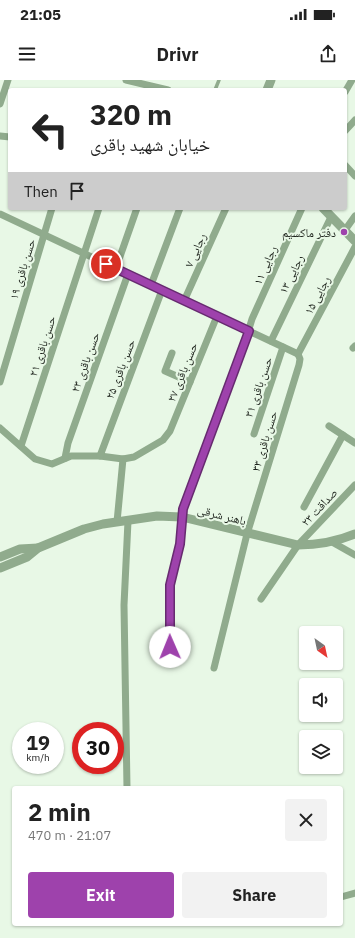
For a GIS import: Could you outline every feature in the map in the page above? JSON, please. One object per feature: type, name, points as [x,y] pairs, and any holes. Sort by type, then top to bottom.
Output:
[{"type":"street","points":[[0,104],[8,80]]},
{"type":"street","points":[[126,80],[137,86],[152,88]]},
{"type":"street","points":[[347,129],[355,120]]},
{"type":"street","points":[[347,167],[355,176]]},
{"type":"street","name":"حسن باقری ۱۹","points":[[0,382],[51,210]]},
{"type":"street","name":"حسن باقری ۲۱","points":[[21,446],[98,210]]},
{"type":"street","points":[[116,268],[137,210]]},
{"type":"street","points":[[152,285],[179,210]]},
{"type":"street","name":"رجایی ۷","points":[[184,300],[225,210]]},
{"type":"street","name":"رجایی ۱۱","points":[[170,647],[170,585],[180,544],[183,509],[249,331],[301,210]]},
{"type":"street","points":[[325,210],[355,240]]},
{"type":"street","points":[[0,215],[44,234],[298,354]]},
{"type":"street","points":[[345,230],[355,216]]},
{"type":"street","name":"رجایی ۱۳","points":[[271,341],[331,217]]},
{"type":"street","name":"رجایی ۱۵","points":[[298,354],[355,247]]},
{"type":"street","name":"حسن باقری ۲۳","points":[[65,458],[68,443],[128,274]]},
{"type":"street","name":"حسن باقری ۲۵","points":[[100,456],[162,290]]},
{"type":"street","name":"حسن باقری ۲۷","points":[[123,459],[140,455],[167,436],[217,316]]},
{"type":"street","name":"حسن باقری ۳۱","points":[[254,434],[283,347]]},
{"type":"street","points":[[172,353],[165,371],[190,382]]},
{"type":"street","name":"حسن باقری ۳۳","points":[[214,668],[248,534],[299,365],[300,359],[298,354]]},
{"type":"street","points":[[329,426],[355,443]]},
{"type":"street","points":[[0,428],[35,459],[46,463],[58,462],[71,456],[100,456],[123,459],[117,522]]},
{"type":"street","points":[[304,507],[343,435]]},
{"type":"street","name":"صداقت ۲۳","points":[[261,599],[298,545],[355,485]]},
{"type":"street","name":"باهنر شرقی","points":[[0,568],[27,557],[38,548],[84,530],[117,522],[157,516],[182,517],[298,545],[315,545],[332,542],[355,534]]},
{"type":"street","points":[[126,786],[124,605],[128,521]]},
{"type":"street","points":[[332,542],[355,556]]},
{"type":"street","name":"باهنر شرقی","points":[[0,557],[20,549],[38,548]]},
{"type":"street","points":[[343,896],[355,893]]},
{"type":"place","name":"دفتر ماکسیم","points":[[344,232]]},
{"type":"route","points":[[106,264],[249,331],[183,509],[180,544],[170,585],[170,647]]}]
